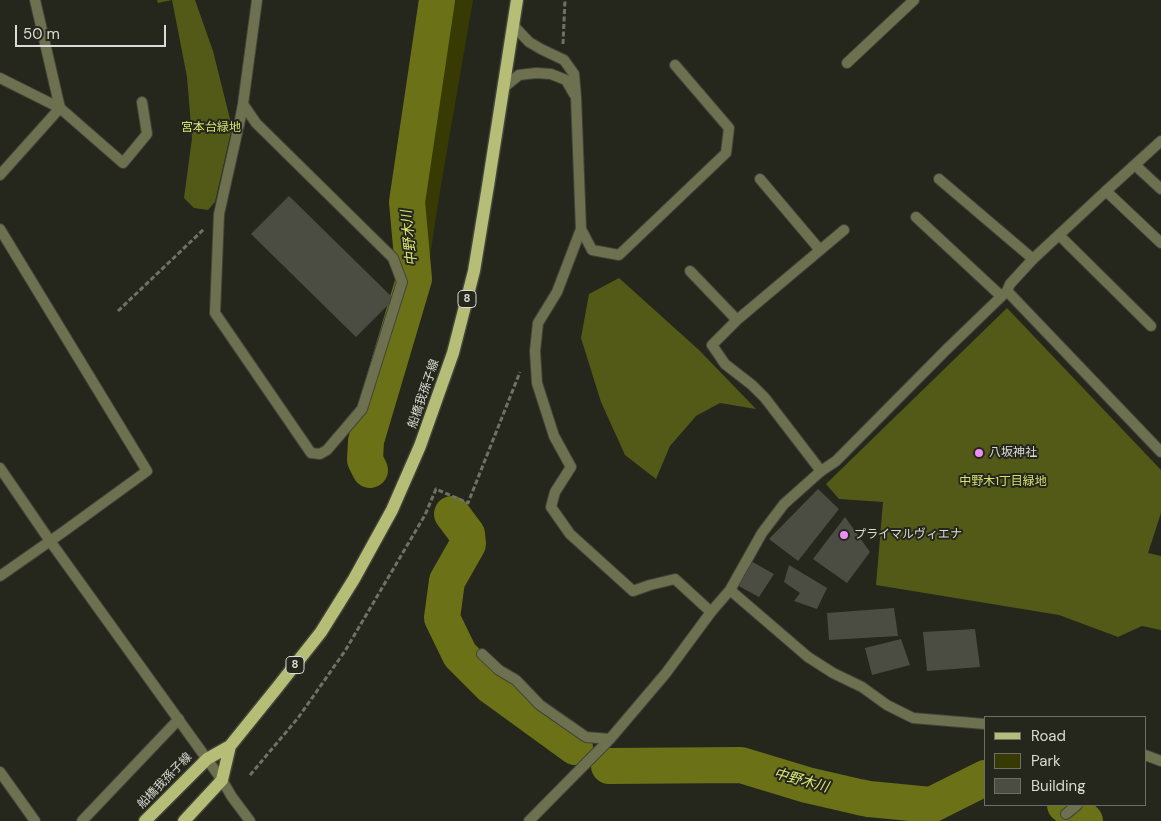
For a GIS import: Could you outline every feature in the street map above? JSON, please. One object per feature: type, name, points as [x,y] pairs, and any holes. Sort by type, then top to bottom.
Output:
[{"type":"main road","name":"船橋我孫子線","points":[[146,821],[207,758],[230,746],[321,632],[354,579],[392,510],[420,446],[453,353],[474,271],[517,0]]},
{"type":"main road","name":"船橋我孫子線","points":[[184,821],[222,780],[230,746]]},
{"type":"street","points":[[35,0],[60,108]]},
{"type":"street","points":[[242,104],[256,123],[393,258],[402,282],[362,409],[328,450],[320,454],[311,453],[215,313],[219,214],[240,120],[242,104],[258,0]]},
{"type":"street","points":[[847,63],[914,0]]},
{"type":"street","points":[[513,25],[529,42],[564,60],[574,74],[576,97],[581,229],[557,292],[538,324],[535,351],[537,383],[554,436],[571,467],[555,492],[551,507],[570,534],[633,591],[675,579],[711,612]]},
{"type":"street","points":[[581,229],[592,250],[619,255],[726,153],[729,128],[675,65]]},
{"type":"street","points":[[503,88],[519,76],[536,73],[551,74],[566,80],[576,97]]},
{"type":"street","points":[[0,78],[60,108],[123,163],[147,134],[142,102]]},
{"type":"street","points":[[0,175],[60,108]]},
{"type":"street","points":[[529,821],[610,739],[666,673],[711,612],[730,590],[762,533],[784,504],[821,471],[836,461],[1004,294],[1010,284],[1033,259],[1161,141]]},
{"type":"street","points":[[1135,165],[1161,189]]},
{"type":"street","points":[[760,179],[820,250]]},
{"type":"street","points":[[939,179],[1033,259]]},
{"type":"street","points":[[1106,191],[1161,243]]},
{"type":"street","points":[[916,217],[1004,294],[1161,452]]},
{"type":"street","points":[[0,229],[147,470],[0,576]]},
{"type":"street","points":[[821,471],[765,398],[725,364],[712,345],[737,320],[844,230]]},
{"type":"street","points":[[1059,235],[1151,326]]},
{"type":"street","points":[[690,271],[737,320]]},
{"type":"street","points":[[0,468],[50,541],[207,758],[249,821]]},
{"type":"street","points":[[730,590],[808,657],[912,718],[984,724]]},
{"type":"street","points":[[482,654],[499,670],[516,680],[540,705],[586,737],[610,739]]},
{"type":"street","points":[[82,821],[179,719]]},
{"type":"street","points":[[1146,754],[1161,761]]},
{"type":"street","points":[[0,772],[35,821]]},
{"type":"street","points":[[1066,814],[1076,806]]},
{"type":"path","points":[[564,60],[565,0]]},
{"type":"path","points":[[118,311],[219,214]]},
{"type":"path","points":[[250,775],[298,718],[345,651],[425,515],[436,489],[468,503],[528,352],[535,351]]},
{"type":"green space","points":[[157,0],[172,0],[158,3]]},
{"type":"green space","name":"宮本台緑地","points":[[172,0],[195,0],[213,51],[232,127],[215,202],[208,210],[194,208],[184,198],[192,138],[187,77]]},
{"type":"green space","points":[[453,0],[473,0],[428,270],[419,221]]},
{"type":"green space","points":[[619,278],[699,350],[756,409],[720,403],[696,416],[670,446],[656,479],[625,455],[601,402],[581,338],[589,294]]},
{"type":"green space","name":"中野木1丁目緑地","points":[[1007,308],[1161,470],[1161,513],[1148,553],[1161,556],[1161,630],[1142,626],[1118,637],[1059,615],[876,585],[883,502],[839,499],[826,484]]},
{"type":"building","points":[[289,196],[394,299],[356,337],[251,234]]},
{"type":"building","points":[[818,489],[839,509],[798,561],[769,539]]},
{"type":"building","name":"プライマルヴィエナ","points":[[845,517],[870,552],[847,583],[813,559]]},
{"type":"building","points":[[749,560],[774,574],[759,597],[735,584]]},
{"type":"building","points":[[789,565],[827,588],[817,609],[794,601],[800,593],[784,582]]},
{"type":"building","points":[[894,608],[898,636],[829,640],[827,613]]},
{"type":"building","points":[[975,629],[980,667],[927,671],[923,632]]},
{"type":"building","points":[[901,639],[910,665],[872,675],[865,648]]},
{"type":"waterway","name":"中野木川","points":[[370,470],[365,460],[366,441],[414,279],[407,202],[437,0]]},
{"type":"waterway","name":"中野木川","points":[[452,514],[467,534],[468,544],[447,581],[442,618],[460,655],[491,686],[575,747]]},
{"type":"waterway","name":"中野木川","points":[[609,766],[741,765],[807,785],[859,797],[931,805],[984,778]]},
{"type":"waterway","name":"中野木川","points":[[1067,806],[1085,821]]},
{"type":"place","name":"八坂神社","points":[[979,453]]},
{"type":"place","name":"プライマルヴィエナ","points":[[844,535]]}]
